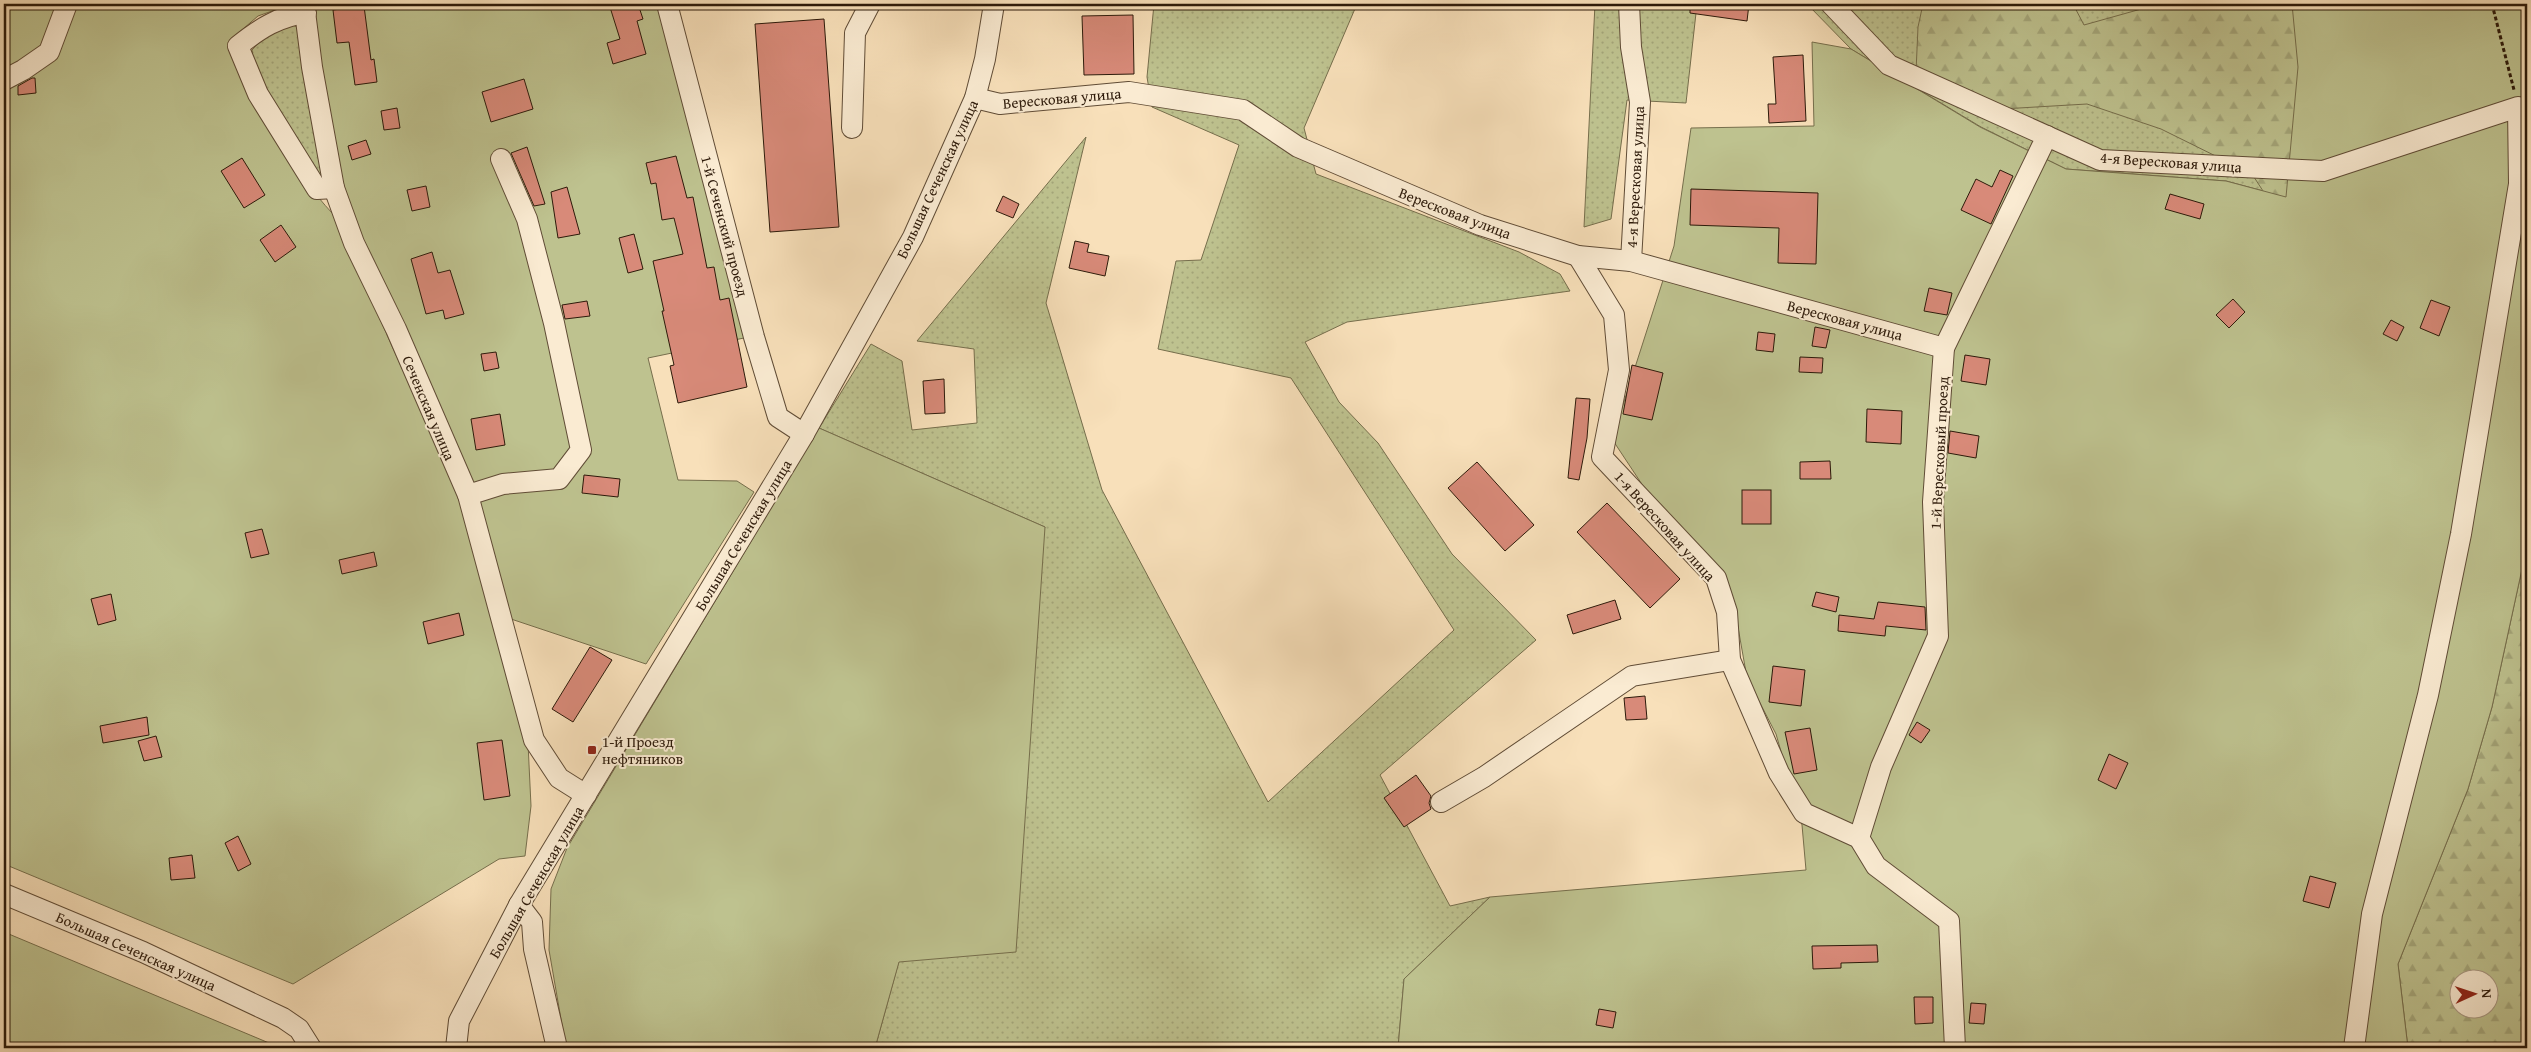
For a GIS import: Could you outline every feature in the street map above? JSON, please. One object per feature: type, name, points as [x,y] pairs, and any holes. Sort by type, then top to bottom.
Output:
[{"type":"street","points":[[4,80],[49,52],[67,4]]},
{"type":"street","name":"1-й Сеченский проезд","points":[[667,4],[754,337],[778,417],[804,434]]},
{"type":"street","points":[[852,128],[854,33],[870,4]]},
{"type":"street","name":"Большая Сеченская улица","points":[[456,1048],[458,1021],[520,905],[804,434],[913,236],[975,98],[985,59],[994,4]]},
{"type":"street","name":"4-я Вересковая улица","points":[[1630,4],[1631,47],[1640,102],[1631,261]]},
{"type":"street","name":"4-я Вересковая улица","points":[[1830,4],[1889,65],[2100,160],[2323,171],[2518,107]]},
{"type":"street","points":[[305,9],[262,27],[238,46],[258,94],[317,189],[334,188]]},
{"type":"street","name":"Сеченская улица","points":[[305,9],[312,67],[334,188],[354,243],[396,330],[468,496],[534,740],[559,778],[586,795]]},
{"type":"street","name":"Вересковая улица","points":[[975,98],[1000,104],[1129,92],[1242,110],[1298,147],[1357,174],[1480,225],[1578,256],[1631,261],[1944,348]]},
{"type":"street","points":[[2354,1048],[2372,914],[2428,694],[2461,534],[2519,184],[2518,107]]},
{"type":"street","name":"1-й Вересковый проезд","points":[[1859,838],[1881,767],[1938,636],[1933,502],[1944,348],[2047,136]]},
{"type":"street","points":[[468,496],[503,484],[559,479],[581,450],[554,323],[527,219],[501,159]]},
{"type":"street","name":"1-я Вересковая улица","points":[[1578,256],[1614,314],[1619,370],[1602,457],[1716,578],[1726,612],[1730,660],[1779,773],[1804,813],[1859,838]]},
{"type":"street","points":[[1441,802],[1484,777],[1632,676],[1730,660]]},
{"type":"street","points":[[1859,838],[1876,866],[1949,921],[1955,1048]]},
{"type":"street","name":"Большая Сеченская улица","points":[[4,894],[143,952],[283,1018],[298,1028],[311,1048]]},
{"type":"street","points":[[520,905],[532,922],[534,949],[557,1048]]},
{"type":"street","points":[[442,1048],[458,1021]]},
{"type":"path","points":[[2492,4],[2518,107]]},
{"type":"green space","points":[[4,4],[292,4],[258,16],[228,42],[288,155],[333,214],[460,498],[528,743],[531,806],[525,856],[499,859],[293,984],[4,864]]},
{"type":"green space","points":[[311,4],[660,4],[744,338],[648,358],[678,480],[737,481],[754,492],[646,664],[511,619],[341,187]]},
{"type":"green space","points":[[1154,4],[1357,4],[1304,128],[1316,174],[1519,252],[1560,274],[1570,291],[1347,322],[1305,342],[1339,402],[1378,443],[1452,554],[1536,640],[1380,775],[1450,906],[1490,897],[1404,979],[1398,1048],[875,1048],[899,961],[1045,527],[819,428],[871,344],[902,361],[912,430],[977,423],[974,349],[917,341],[1086,137],[1046,303],[1102,490],[1268,802],[1454,630],[1291,378],[1158,349],[1176,261],[1201,260],[1239,145],[1152,107],[1147,77]]},
{"type":"green space","points":[[1595,4],[1697,4],[1686,103],[1627,100],[1611,219],[1584,227]]},
{"type":"green space","points":[[1807,4],[2292,4],[2286,197],[2226,181],[2066,169],[1981,127],[1851,49]]},
{"type":"green space","points":[[1923,4],[2073,4],[2084,25],[2159,4],[2516,4],[2289,231],[2252,174],[2161,129],[2087,104],[1968,111],[1916,72],[1918,27]]},
{"type":"green space","points":[[2292,4],[2527,4],[2527,546],[2492,707],[2468,789],[2398,964],[2408,1048],[1398,1048],[1404,979],[1490,897],[1806,870],[1802,825],[1776,734],[1747,678],[1733,599],[1655,504],[1612,439],[1674,246],[1691,128],[1814,126],[1812,42],[1851,49],[1980,127],[2066,169],[2226,181],[2286,197],[2298,67]]},
{"type":"green space","points":[[293,25],[299,28],[324,179],[319,179],[278,116],[260,82],[255,65],[252,50],[264,37]]},
{"type":"green space","points":[[819,428],[1045,527],[1016,952],[899,962],[875,1048],[566,1048],[549,950],[551,889],[567,848]]},
{"type":"green space","points":[[2527,546],[2527,1048],[2408,1048],[2398,964],[2468,789],[2492,707]]},
{"type":"green space","points":[[4,932],[281,1048],[4,1048]]},
{"type":"building","points":[[609,4],[638,4],[643,19],[637,21],[646,54],[613,64],[607,43],[620,39]]},
{"type":"building","points":[[1690,4],[1749,4],[1747,21],[1690,13]]},
{"type":"building","points":[[364,6],[371,60],[374,59],[377,82],[355,85],[349,42],[337,43],[333,10]]},
{"type":"building","points":[[1133,15],[1134,74],[1084,75],[1082,16]]},
{"type":"building","points":[[824,19],[839,227],[770,232],[755,24]]},
{"type":"building","points":[[1803,55],[1806,121],[1769,123],[1768,104],[1776,104],[1773,57]]},
{"type":"building","points":[[35,78],[36,93],[18,95],[18,86]]},
{"type":"building","points":[[524,79],[533,109],[491,122],[482,92]]},
{"type":"building","points":[[397,108],[400,128],[384,130],[381,111]]},
{"type":"building","points":[[366,140],[371,154],[352,160],[348,146]]},
{"type":"building","points":[[527,147],[545,204],[534,206],[511,153]]},
{"type":"building","points":[[676,156],[687,198],[693,197],[707,268],[714,267],[720,300],[729,298],[747,387],[678,403],[670,366],[674,365],[653,261],[683,254],[674,218],[662,220],[656,183],[651,184],[646,163]]},
{"type":"building","points":[[242,158],[265,195],[244,208],[221,171]]},
{"type":"building","points":[[2000,170],[2013,176],[1991,224],[1961,210],[1976,179],[1992,187]]},
{"type":"building","points":[[426,186],[430,207],[412,211],[407,190]]},
{"type":"building","points":[[567,187],[580,234],[558,238],[551,192]]},
{"type":"building","points":[[1691,189],[1818,193],[1816,264],[1778,263],[1779,228],[1690,225]]},
{"type":"building","points":[[2170,194],[2204,204],[2200,219],[2165,209]]},
{"type":"building","points":[[1003,196],[1019,204],[1013,218],[996,211]]},
{"type":"building","points":[[281,225],[296,247],[275,262],[260,240]]},
{"type":"building","points":[[634,234],[643,269],[628,273],[619,238]]},
{"type":"building","points":[[1075,241],[1089,244],[1087,252],[1109,256],[1105,276],[1069,268]]},
{"type":"building","points":[[432,252],[438,273],[450,270],[464,314],[445,319],[443,310],[426,314],[411,259]]},
{"type":"building","points":[[1929,288],[1952,293],[1947,315],[1924,311]]},
{"type":"building","points":[[2233,299],[2245,312],[2229,328],[2216,315]]},
{"type":"building","points":[[2431,300],[2450,307],[2439,336],[2420,328]]},
{"type":"building","points":[[587,301],[590,316],[565,319],[562,305]]},
{"type":"building","points":[[2391,320],[2404,327],[2397,341],[2383,334]]},
{"type":"building","points":[[1815,327],[1830,330],[1826,348],[1812,346]]},
{"type":"building","points":[[1758,332],[1775,334],[1773,352],[1756,350]]},
{"type":"building","points":[[496,352],[499,368],[484,371],[481,354]]},
{"type":"building","points":[[1965,355],[1990,359],[1986,385],[1961,381]]},
{"type":"building","points":[[1800,357],[1823,358],[1822,373],[1799,372]]},
{"type":"building","points":[[1632,365],[1663,373],[1652,420],[1623,414]]},
{"type":"building","points":[[944,379],[945,413],[925,414],[923,381]]},
{"type":"building","points":[[1576,398],[1590,399],[1587,438],[1579,480],[1568,478]]},
{"type":"building","points":[[1867,409],[1902,411],[1901,444],[1866,442]]},
{"type":"building","points":[[500,414],[505,445],[476,450],[471,419]]},
{"type":"building","points":[[1950,431],[1979,436],[1976,458],[1948,453]]},
{"type":"building","points":[[1830,461],[1831,479],[1800,479],[1800,462]]},
{"type":"building","points":[[1477,462],[1534,525],[1505,551],[1448,488]]},
{"type":"building","points":[[584,475],[620,479],[618,497],[582,493]]},
{"type":"building","points":[[1742,490],[1771,490],[1771,524],[1742,524]]},
{"type":"building","points":[[1607,503],[1680,579],[1650,608],[1577,532]]},
{"type":"building","points":[[262,529],[269,554],[251,558],[245,533]]},
{"type":"building","points":[[374,552],[377,566],[342,574],[339,560]]},
{"type":"building","points":[[1816,592],[1839,597],[1836,612],[1812,606]]},
{"type":"building","points":[[111,594],[116,620],[98,625],[91,599]]},
{"type":"building","points":[[1615,600],[1621,619],[1573,634],[1567,615]]},
{"type":"building","points":[[1878,602],[1925,607],[1926,630],[1886,626],[1885,636],[1838,631],[1839,615],[1874,619]]},
{"type":"building","points":[[459,613],[464,635],[428,644],[423,622]]},
{"type":"building","points":[[590,647],[612,660],[573,722],[552,709]]},
{"type":"building","points":[[1773,666],[1805,670],[1801,706],[1769,702]]},
{"type":"building","points":[[1645,696],[1647,719],[1626,720],[1624,698]]},
{"type":"building","points":[[147,717],[149,735],[103,743],[100,726]]},
{"type":"building","points":[[1917,722],[1930,730],[1921,743],[1909,735]]},
{"type":"building","points":[[1810,728],[1817,770],[1794,774],[1785,732]]},
{"type":"building","points":[[156,736],[162,757],[144,761],[138,741]]},
{"type":"building","points":[[502,740],[510,796],[484,800],[477,743]]},
{"type":"building","points":[[2109,754],[2128,763],[2116,789],[2098,780]]},
{"type":"building","points":[[1416,775],[1431,796],[1429,803],[1431,809],[1404,827],[1384,798]]},
{"type":"building","points":[[238,836],[251,864],[238,871],[225,843]]},
{"type":"building","points":[[192,855],[195,878],[171,880],[169,858]]},
{"type":"building","points":[[2310,876],[2336,883],[2329,908],[2303,901]]},
{"type":"building","points":[[1877,945],[1878,962],[1841,963],[1841,968],[1813,969],[1812,946]]},
{"type":"building","points":[[1914,997],[1933,997],[1933,1023],[1915,1024]]},
{"type":"building","points":[[1971,1003],[1986,1004],[1984,1024],[1969,1023]]},
{"type":"building","points":[[1599,1009],[1616,1012],[1613,1028],[1596,1025]]},
{"type":"place","name":"1-й Проезд нефтяников","points":[[592,750]]}]
